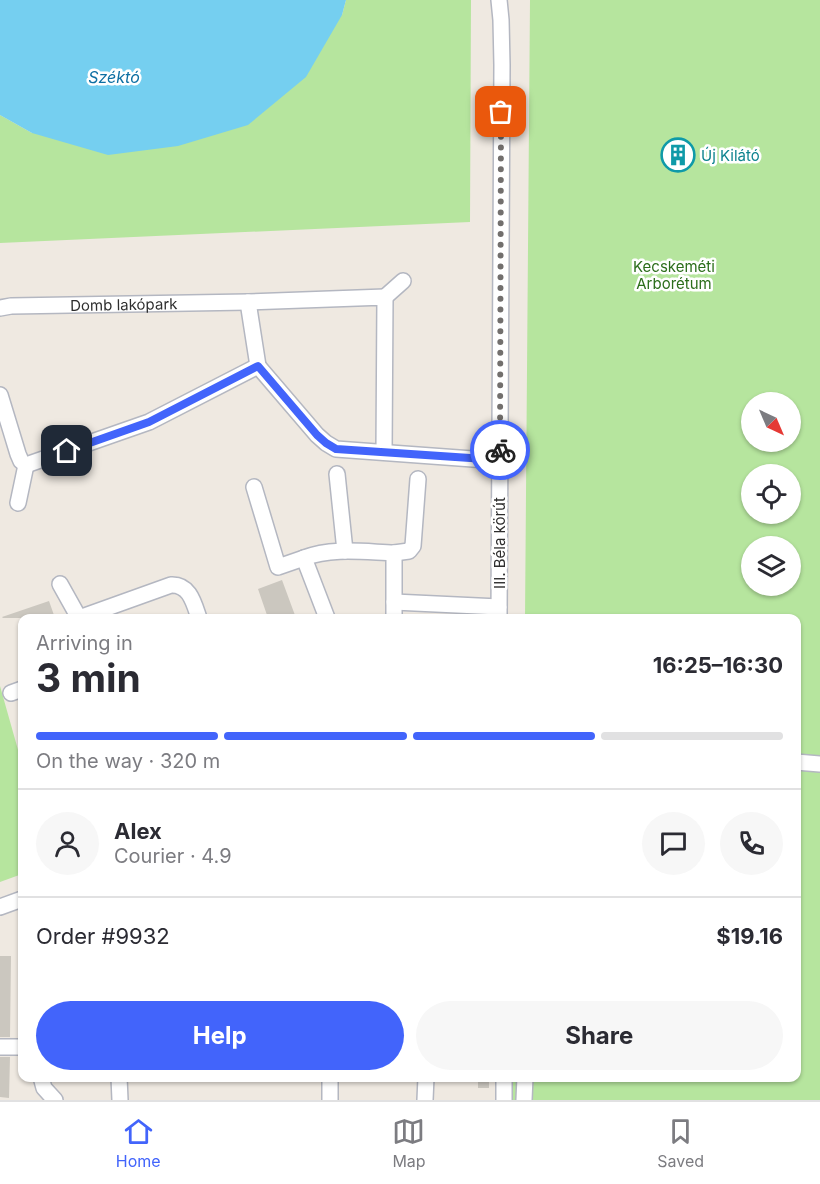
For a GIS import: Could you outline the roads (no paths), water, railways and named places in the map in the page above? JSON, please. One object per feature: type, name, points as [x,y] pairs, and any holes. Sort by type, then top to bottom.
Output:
[{"type":"street","name":"III. Béla körút","points":[[499,0],[502,65],[499,612]]},
{"type":"street","points":[[384,452],[385,297],[403,281]]},
{"type":"street","name":"Domb lakópark","points":[[0,308],[385,297]]},
{"type":"street","points":[[248,302],[258,366],[317,435],[331,447],[343,450],[500,460]]},
{"type":"street","points":[[26,465],[149,422],[258,366]]},
{"type":"street","points":[[0,394],[18,454],[26,465]]},
{"type":"street","points":[[18,503],[26,465]]},
{"type":"street","points":[[337,474],[345,551]]},
{"type":"street","points":[[254,487],[278,567],[317,553],[409,551],[413,546],[418,479]]},
{"type":"street","points":[[394,553],[394,610],[499,612]]},
{"type":"street","points":[[304,558],[325,614]]},
{"type":"street","points":[[60,584],[77,614]]},
{"type":"street","points":[[90,614],[176,585],[184,588],[189,594],[197,614]]},
{"type":"street","points":[[801,762],[820,764]]},
{"type":"street","points":[[0,907],[18,900]]},
{"type":"street","points":[[0,1047],[18,1047]]},
{"type":"street","points":[[42,1082],[48,1098]]},
{"type":"street","points":[[119,1082],[120,1100]]},
{"type":"street","points":[[330,1082],[330,1100]]},
{"type":"street","points":[[425,1100],[426,1082]]},
{"type":"street","points":[[504,1082],[504,1100]]},
{"type":"street","points":[[524,1100],[525,1082]]},
{"type":"water","name":"Széktó","points":[[0,0],[346,0],[342,15],[306,77],[248,125],[178,146],[108,155],[32,133],[0,115]]},
{"type":"place","name":"Új Kilátó","points":[[678,155]]},
{"type":"park label","name":"Kecskeméti Arborétum","points":[[674,274]]}]
